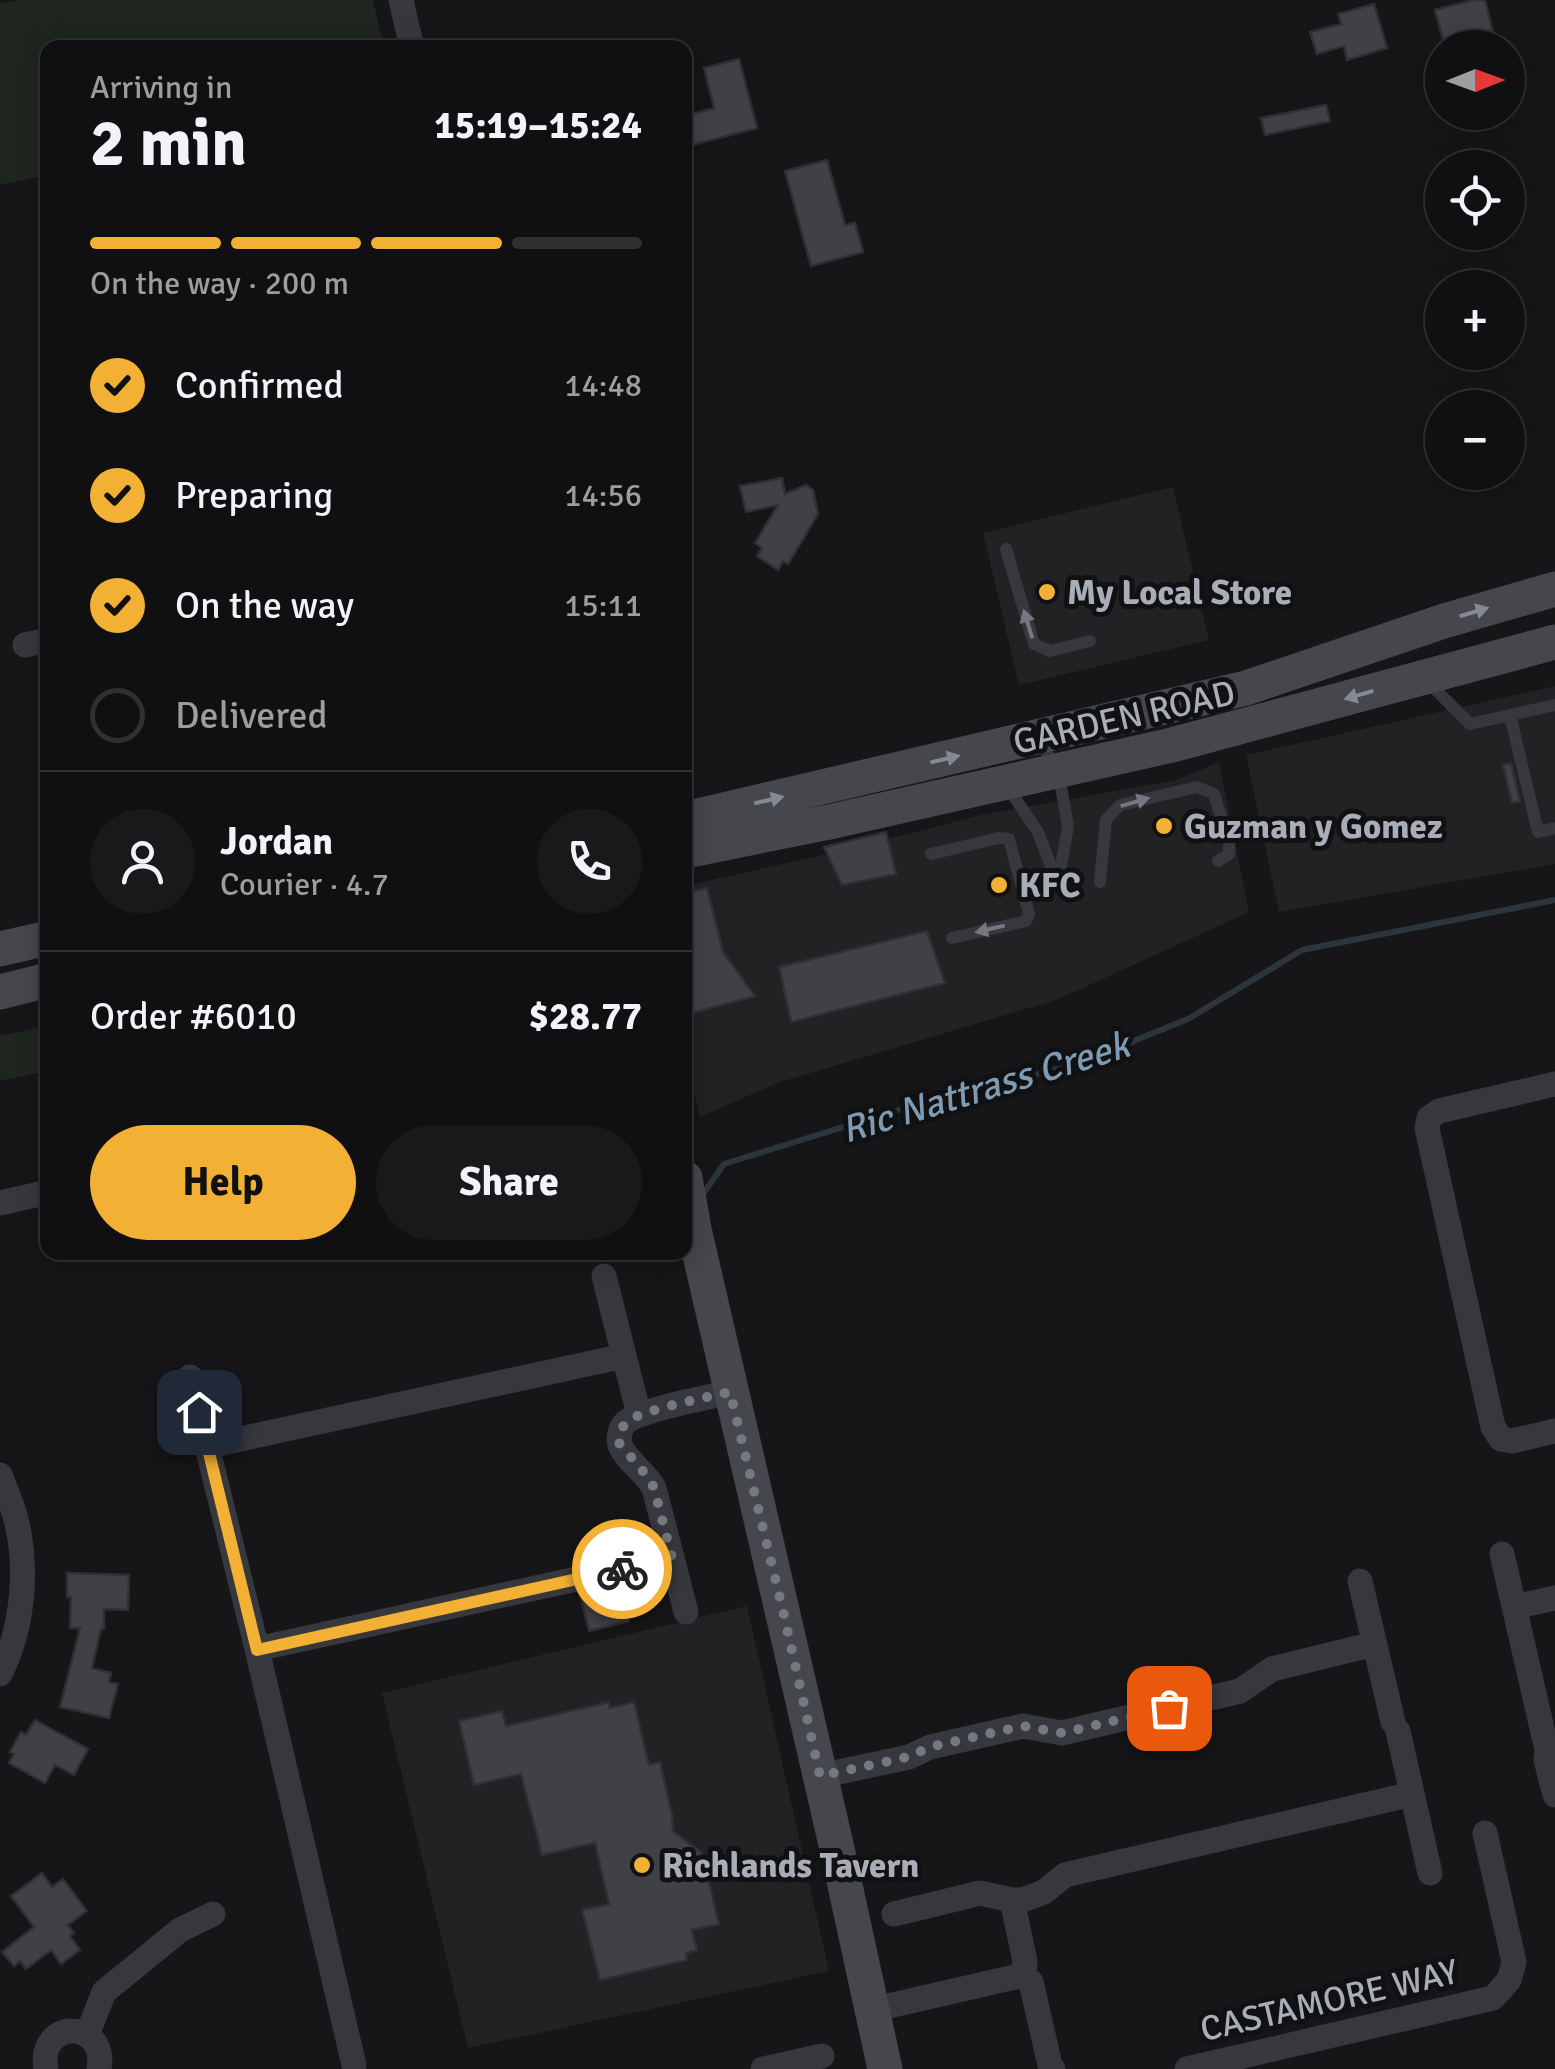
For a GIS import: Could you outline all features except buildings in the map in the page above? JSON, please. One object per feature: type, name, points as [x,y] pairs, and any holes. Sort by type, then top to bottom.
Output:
[{"type":"main road","name":"GARDEN ROAD","points":[[692,817],[1246,688],[1444,621],[1555,590]]},
{"type":"main road","name":"GARDEN ROAD","points":[[692,850],[1172,745],[1555,642]]},
{"type":"main road","points":[[0,949],[40,940]]},
{"type":"main road","points":[[0,992],[40,982]]},
{"type":"main road","points":[[692,1218],[885,2069]]},
{"type":"street","points":[[401,0],[410,40]]},
{"type":"street","points":[[1555,1084],[1439,1112],[1428,1118],[1427,1128],[1493,1426],[1501,1440],[1555,1432]]},
{"type":"street","points":[[0,1203],[40,1194]]},
{"type":"street","points":[[604,1276],[640,1415]]},
{"type":"street","points":[[208,1446],[624,1356]]},
{"type":"street","points":[[190,1377],[354,2065]]},
{"type":"street","points":[[686,1612],[654,1488],[619,1443],[620,1433],[626,1422],[640,1415],[730,1392]]},
{"type":"street","points":[[0,1475],[14,1513],[22,1559],[20,1616],[0,1674]]},
{"type":"street","points":[[1502,1554],[1551,1749],[1546,1760],[1555,1795]]},
{"type":"street","points":[[257,1650],[672,1558]]},
{"type":"street","points":[[1360,1581],[1430,1874]]},
{"type":"street","points":[[1514,1607],[1555,1598]]},
{"type":"street","points":[[820,1776],[1023,1726],[1062,1733],[1240,1691],[1272,1669],[1374,1644]]},
{"type":"street","points":[[894,1914],[980,1892],[1023,1900],[1044,1892],[1065,1875],[1412,1794]]},
{"type":"street","name":"CASTAMORE WAY","points":[[1187,2069],[1492,1998],[1509,1980],[1514,1962],[1484,1834]]},
{"type":"street","points":[[1012,1900],[1026,1961],[1024,1976]]},
{"type":"street","points":[[87,2035],[104,1992],[180,1930],[213,1914]]},
{"type":"street","points":[[872,2010],[1024,1976],[1031,1982],[1053,2069]]},
{"type":"street","points":[[36,2069],[45,2068],[46,2048],[58,2034],[68,2031],[87,2035],[99,2049],[99,2069]]},
{"type":"street","points":[[764,2069],[822,2056]]},
{"type":"lane","points":[[1006,549],[1034,644],[1050,651],[1090,641]]},
{"type":"lane","points":[[1423,677],[1470,724],[1555,705]]},
{"type":"lane","points":[[1510,715],[1538,832],[1555,828]]},
{"type":"lane","points":[[1004,782],[1038,832],[1058,884],[1068,826],[1058,770],[1037,738]]},
{"type":"lane","points":[[1100,882],[1106,820],[1120,805],[1197,787],[1214,794],[1229,843],[1229,854],[1218,861]]},
{"type":"lane","points":[[931,854],[1009,839],[1029,914],[1026,922],[952,938]]},
{"type":"shaded area","points":[[19,0],[373,0],[382,40],[40,40],[40,176],[0,185],[0,4]]},
{"type":"shaded area","points":[[1173,487],[1209,640],[1019,685],[983,533]]},
{"type":"shaded area","points":[[1555,686],[1555,864],[1279,912],[1246,755]]},
{"type":"shaded area","points":[[1219,762],[1249,912],[1059,999],[777,1083],[700,1117],[692,1084],[692,884],[981,815],[1177,780]]},
{"type":"shaded area","points":[[40,1027],[40,1072],[0,1081],[0,1036]]},
{"type":"shaded area","points":[[747,1606],[829,1971],[468,2048],[382,1693]]},
{"type":"waterway","name":"Ric Nattrass Creek","points":[[705,1191],[724,1164],[921,1103],[1098,1059],[1188,1019],[1302,950],[1555,900]]},
{"type":"way so far","points":[[622,1569],[672,1558],[654,1488],[619,1443],[626,1422],[730,1392],[820,1776],[1023,1726],[1062,1733],[1169,1708]]},
{"type":"place","name":"My Local Store","points":[[1047,592]]},
{"type":"place","name":"Guzman y Gomez","points":[[1164,826]]},
{"type":"place","name":"KFC","points":[[999,885]]},
{"type":"place","name":"Richlands Tavern","points":[[642,1865]]},
{"type":"route","points":[[199,1412],[257,1650],[622,1569]]}]
